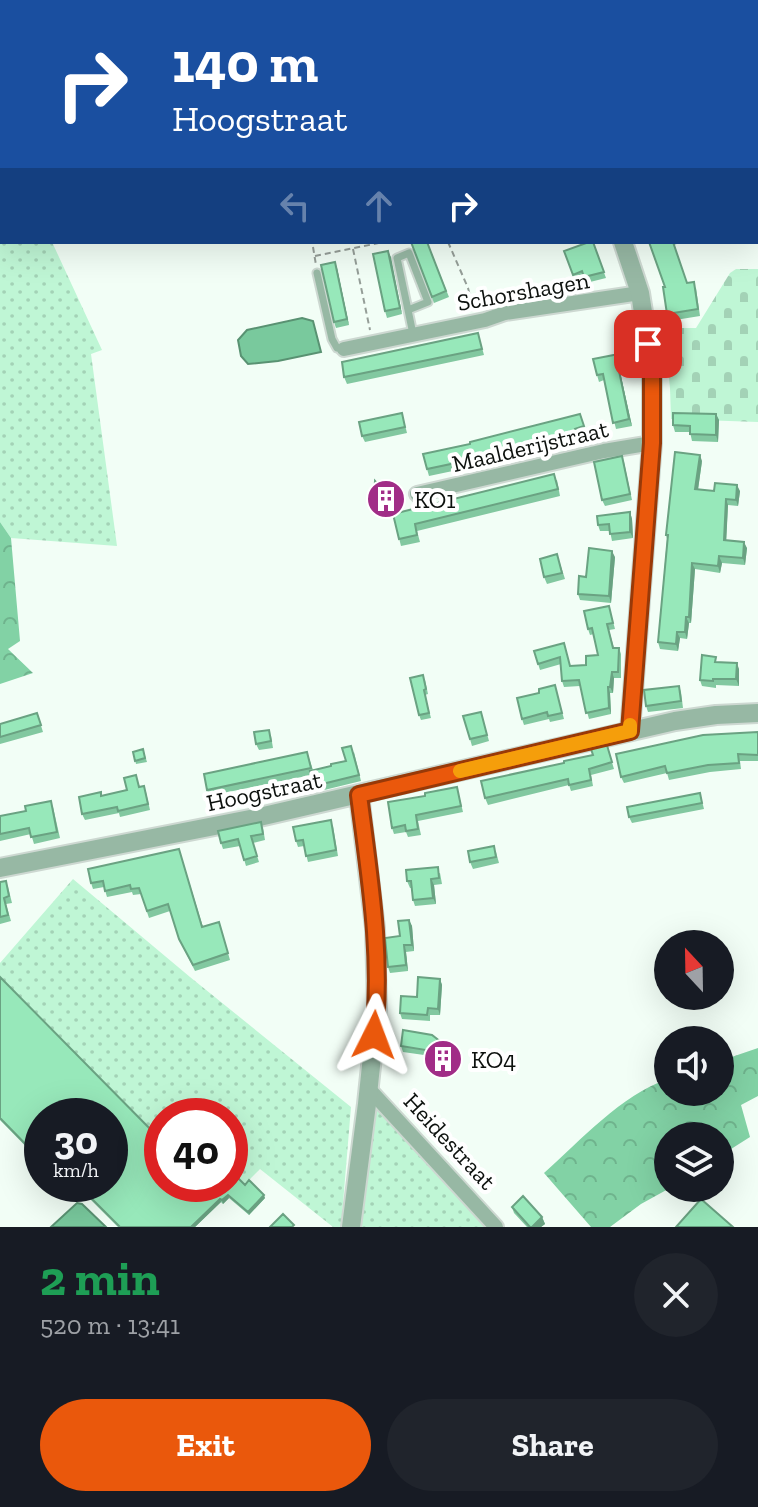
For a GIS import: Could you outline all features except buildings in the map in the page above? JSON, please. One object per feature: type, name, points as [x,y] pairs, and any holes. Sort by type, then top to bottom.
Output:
[{"type":"street","points":[[624,244],[640,293],[652,370],[652,443],[630,731]]},
{"type":"street","name":"Schorshagen","points":[[344,349],[505,313],[640,293]]},
{"type":"street","name":"Maalderijstraat","points":[[417,494],[652,443]]},
{"type":"street","name":"Hoogstraat","points":[[0,868],[255,818],[630,731],[699,717],[758,713]]},
{"type":"street","name":"Heidestraat","points":[[351,1227],[377,1009],[375,928],[359,795]]},
{"type":"street","name":"Heidestraat","points":[[369,1089],[496,1226]]},
{"type":"lane","name":"Schorshagen","points":[[408,310],[428,302],[409,253],[397,258],[413,334]]},
{"type":"lane","name":"Schorshagen","points":[[317,273],[332,339],[337,348],[344,349]]},
{"type":"path","points":[[315,256],[375,244]]},
{"type":"path","points":[[449,244],[468,288],[476,321]]},
{"type":"path","points":[[313,247],[317,273]]},
{"type":"path","points":[[353,249],[372,343]]},
{"type":"green space","points":[[0,244],[53,244],[102,350],[91,354],[117,546],[11,538],[0,522]]},
{"type":"green space","points":[[736,269],[758,269],[758,422],[671,419],[665,339],[658,339],[657,328],[696,328],[730,273]]},
{"type":"green space","points":[[0,522],[11,538],[20,641],[8,649],[33,673],[0,684]]},
{"type":"green space","points":[[73,879],[351,1107],[341,1227],[333,1227],[260,1169],[248,1181],[248,1098],[144,1098],[144,1122],[128,1106],[128,1098],[120,1098],[0,979],[0,963]]},
{"type":"green space","points":[[758,1048],[758,1096],[741,1105],[750,1137],[734,1147],[734,1122],[654,1122],[654,1197],[610,1227],[591,1227],[544,1173],[618,1107],[654,1085],[654,1106],[734,1106],[734,1056]]},
{"type":"green space","points":[[383,1110],[486,1227],[361,1227],[373,1112]]},
{"type":"shaded area","points":[[302,318],[313,321],[321,352],[248,364],[241,356],[238,340],[247,330]]},
{"type":"shaded area","points":[[77,1203],[82,1204],[106,1227],[51,1227]]},
{"type":"slow traffic","points":[[460,771],[630,731],[630,725]]},
{"type":"place","name":"KO1","points":[[386,499]]},
{"type":"place","name":"KO4","points":[[443,1059]]},
{"type":"route","points":[[374,1035],[377,1009],[375,928],[359,795],[630,731],[652,443],[652,370],[648,344]]}]
